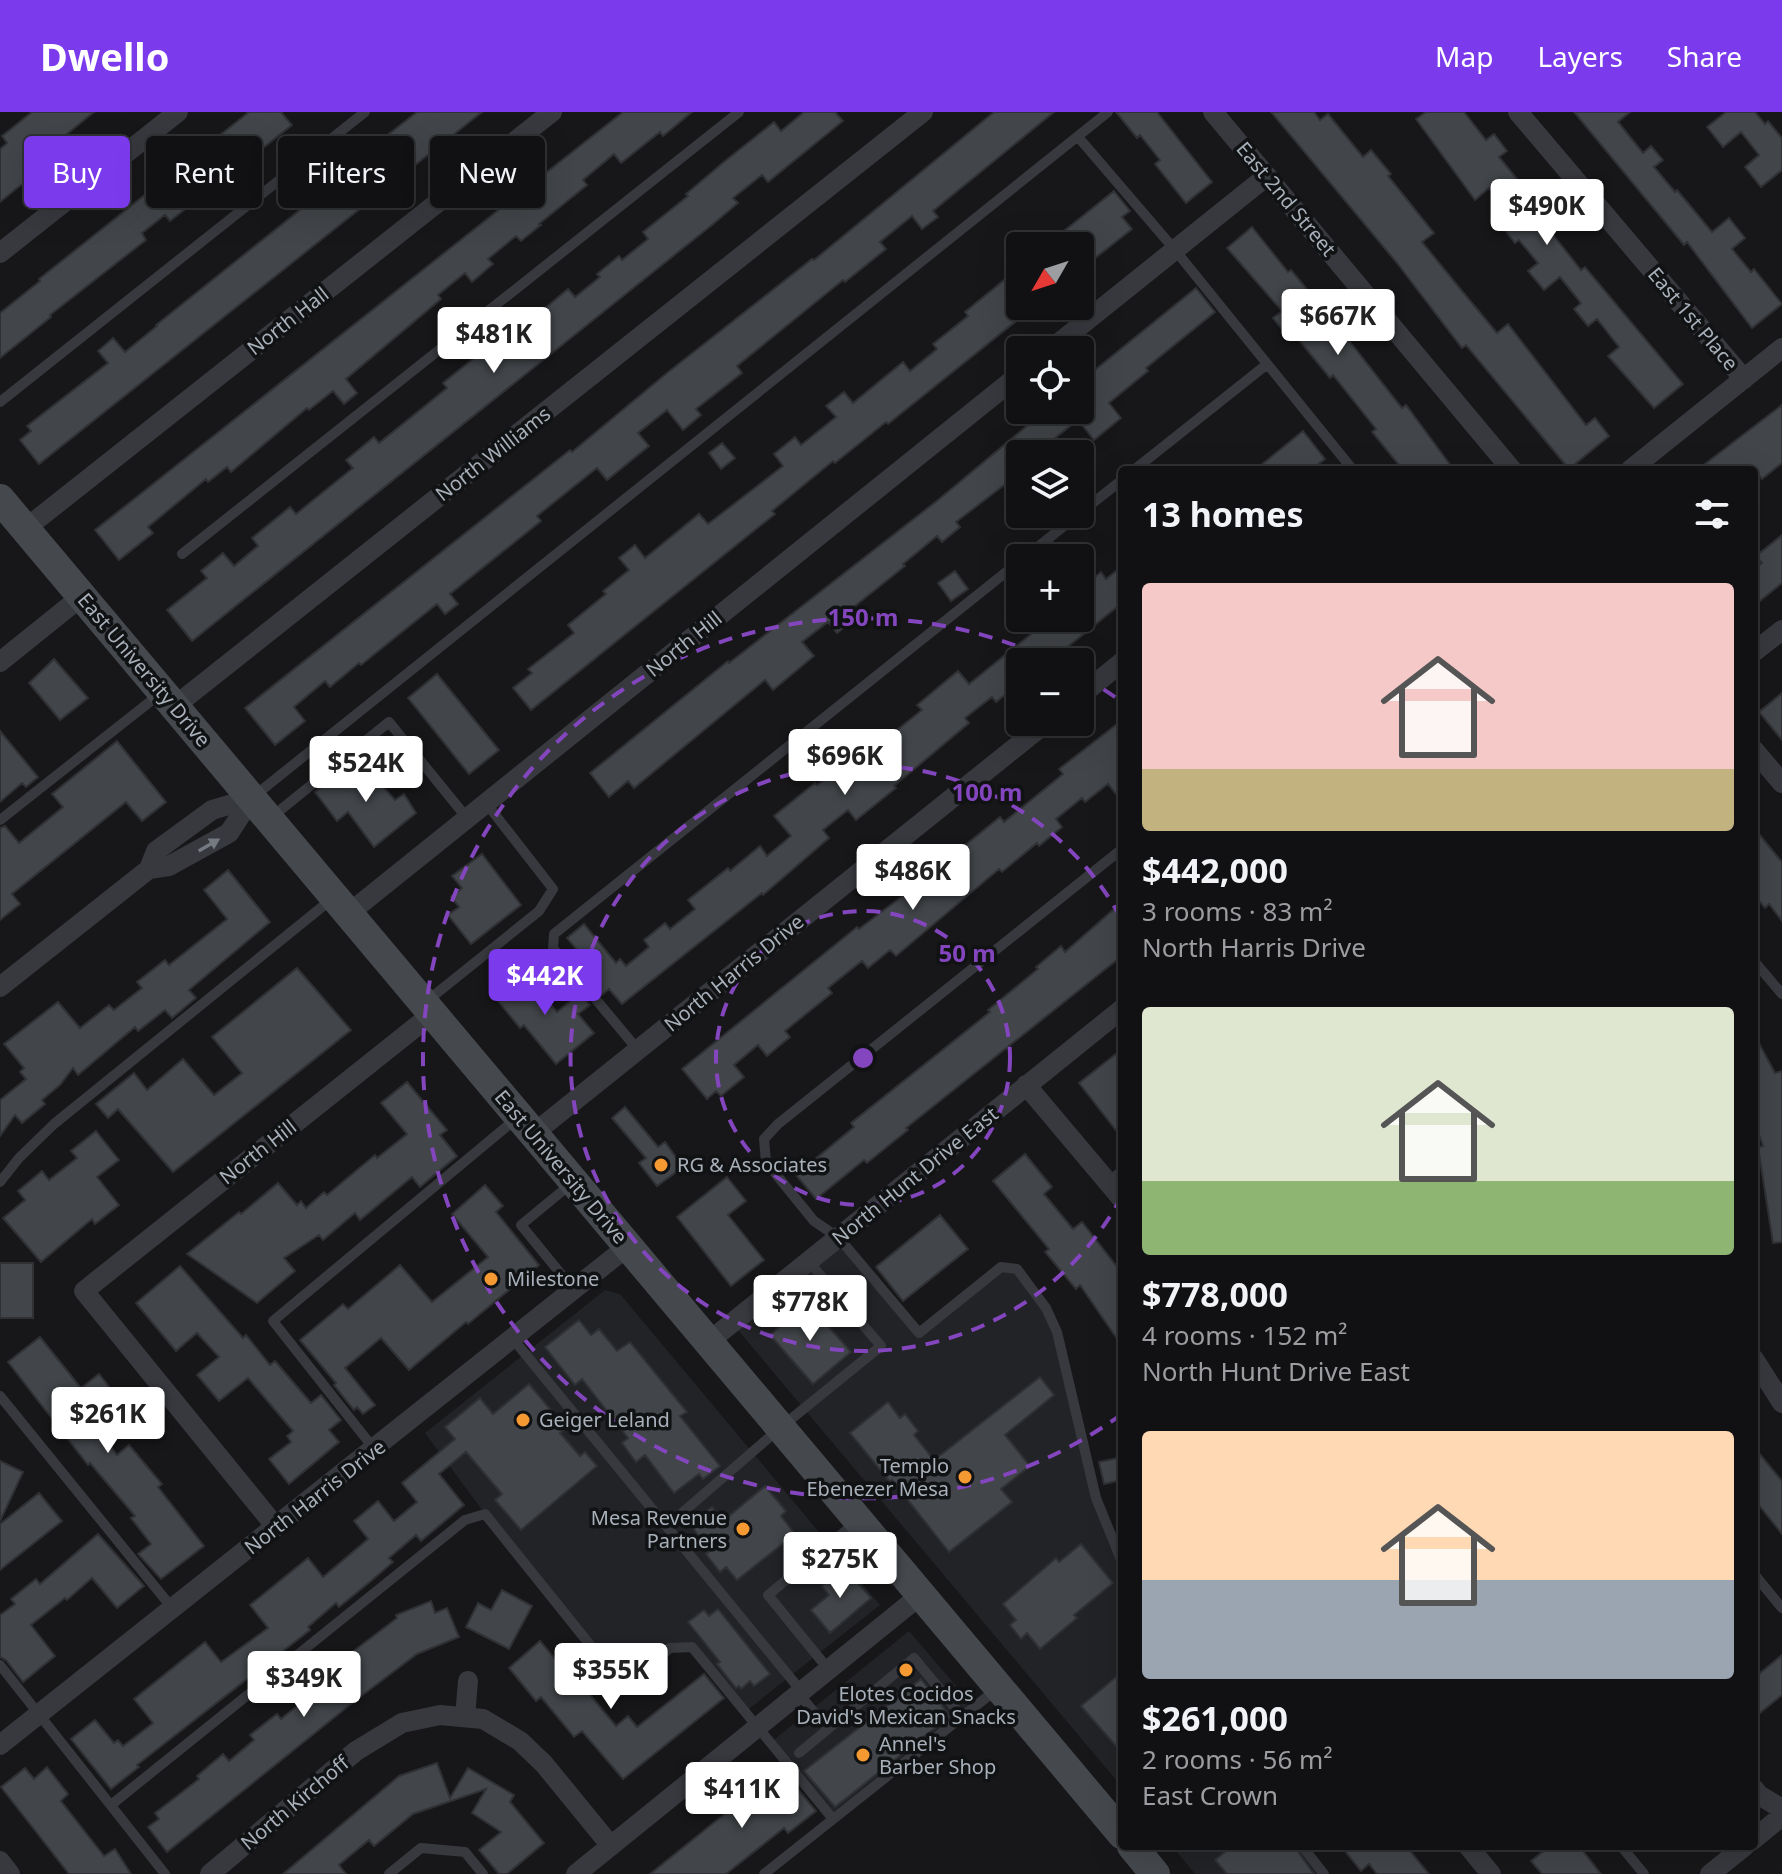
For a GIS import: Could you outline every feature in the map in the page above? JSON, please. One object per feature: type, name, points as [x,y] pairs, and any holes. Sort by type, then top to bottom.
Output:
[{"type":"main road","name":"East University Drive","points":[[0,499],[1118,1829]]},
{"type":"main road","points":[[1135,1850],[1155,1874]]},
{"type":"street","points":[[0,253],[178,112]]},
{"type":"street","name":"North Hall","points":[[25,529],[552,112]]},
{"type":"street","name":"North Williams","points":[[169,699],[923,112]]},
{"type":"street","name":"East 2nd Street","points":[[1213,112],[1509,466]]},
{"type":"street","name":"East 1st Place","points":[[1518,112],[1744,379]]},
{"type":"street","points":[[1068,336],[1267,176]]},
{"type":"street","points":[[1635,466],[1782,348]]},
{"type":"street","name":"North Hill","points":[[341,906],[467,818],[1006,385]]},
{"type":"street","points":[[0,662],[82,596]]},
{"type":"street","points":[[1758,649],[1782,630]]},
{"type":"street","points":[[1094,685],[1118,665]]},
{"type":"street","name":"North Harris Drive","points":[[526,1125],[638,1050],[1030,736]]},
{"type":"street","points":[[1758,755],[1782,783]]},
{"type":"street","points":[[0,987],[149,869],[169,866],[229,833],[260,808]]},
{"type":"street","name":"North Hill","points":[[276,1527],[84,1291],[428,1009]]},
{"type":"street","name":"North Hunt Drive East","points":[[707,1343],[1118,1012]]},
{"type":"street","points":[[1026,1085],[1115,1177]]},
{"type":"street","name":"North Harris Drive","points":[[0,1745],[627,1247]]},
{"type":"street","points":[[1758,1365],[1782,1403]]},
{"type":"street","points":[[576,1874],[922,1594]]},
{"type":"street","points":[[465,1717],[468,1681]]},
{"type":"street","name":"North Kirchoff","points":[[210,1874],[356,1751],[402,1723],[440,1715],[483,1719],[520,1741],[544,1764],[611,1846]]},
{"type":"street","points":[[1758,1792],[1782,1809]]},
{"type":"street","points":[[1758,1836],[1782,1816]]},
{"type":"street","points":[[1471,1850],[1491,1874]]},
{"type":"street","points":[[1710,1874],[1740,1850]]},
{"type":"street","points":[[0,1861],[10,1874]]},
{"type":"lane","points":[[0,402],[365,112]]},
{"type":"lane","points":[[182,554],[739,112]]},
{"type":"lane","points":[[260,808],[1108,112]]},
{"type":"lane","points":[[1079,138],[1175,250],[1350,466]]},
{"type":"lane","points":[[1139,466],[1266,365]]},
{"type":"lane","points":[[1094,503],[1118,483]]},
{"type":"lane","points":[[1042,544],[1062,528]]},
{"type":"lane","points":[[638,1050],[553,948],[554,934],[1006,573]]},
{"type":"lane","points":[[0,820],[169,699]]},
{"type":"lane","points":[[260,808],[389,722],[467,818]]},
{"type":"lane","points":[[428,1009],[539,911],[553,889],[486,803]]},
{"type":"lane","points":[[1118,852],[778,1124],[764,1139],[766,1162],[814,1221],[839,1238],[919,1333],[1001,1267],[1017,1269],[1046,1308],[1057,1332],[1096,1498],[1118,1552]]},
{"type":"lane","points":[[0,1182],[19,1158],[54,1124],[341,906]]},
{"type":"lane","points":[[1758,966],[1782,994]]},
{"type":"lane","points":[[375,1450],[273,1321],[526,1125]]},
{"type":"lane","points":[[573,1183],[521,1225],[574,1290]]},
{"type":"lane","points":[[667,1526],[881,1346],[809,1262]]},
{"type":"lane","points":[[513,1339],[828,1729]]},
{"type":"lane","points":[[0,1396],[173,1609]]},
{"type":"lane","points":[[111,1805],[465,1520],[485,1514],[615,1676],[634,1677],[670,1648],[692,1647],[833,1819]]},
{"type":"lane","points":[[829,1670],[768,1595],[858,1520]]},
{"type":"lane","points":[[1758,1579],[1782,1608]]},
{"type":"lane","points":[[799,1753],[914,1658],[956,1709]]},
{"type":"lane","points":[[0,1665],[165,1874]]},
{"type":"lane","points":[[764,1874],[999,1687]]},
{"type":"lane","points":[[389,1874],[421,1848],[465,1852],[483,1874]]},
{"type":"lane","points":[[1305,1850],[1324,1874]]},
{"type":"lane","points":[[1624,1850],[1644,1874]]},
{"type":"shaded area","points":[[839,1238],[919,1333],[1001,1267],[1017,1269],[1046,1308],[1096,1498],[1118,1552],[1118,1782],[732,1323]]},
{"type":"shaded area","points":[[605,1290],[620,1294],[880,1605],[745,1712],[692,1647],[670,1648],[634,1677],[615,1676],[485,1514],[425,1433]]},
{"type":"shaded area","points":[[909,1631],[974,1707],[833,1819],[770,1743]]},
{"type":"shaded area","points":[[1175,1850],[1305,1850],[1324,1874],[1195,1874]]},
{"type":"building","points":[[32,112],[94,112],[64,136],[24,136],[24,183],[0,202],[0,149],[7,143],[2,136]]},
{"type":"building","points":[[249,112],[281,112],[292,125],[262,149],[262,136],[219,136]]},
{"type":"building","points":[[417,112],[482,112],[452,136],[430,136],[430,153],[414,166],[414,136],[386,136]]},
{"type":"building","points":[[623,112],[692,112],[663,136],[660,132],[621,163],[614,154],[583,180],[587,185],[541,225],[521,241],[516,236],[488,259],[493,264],[472,282],[465,273],[438,295],[441,299],[346,379],[357,393],[344,404],[333,391],[309,410],[307,408],[231,472],[227,467],[208,482],[206,479],[148,527],[153,533],[119,560],[95,530],[501,208],[545,208],[545,173]]},
{"type":"building","points":[[804,112],[835,112],[843,121],[768,182],[762,175],[733,198],[738,203],[712,225],[192,641],[167,610],[207,578],[201,571],[223,553],[234,566],[258,546],[252,538],[290,507],[296,514],[353,468],[346,460],[374,437],[379,443],[447,388],[443,383],[484,350],[488,356],[568,289],[575,297],[600,277],[597,274],[619,256],[622,260],[648,239],[643,232],[774,122],[781,131]]},
{"type":"building","points":[[994,112],[1054,112],[933,211],[938,217],[922,229],[912,216],[880,242],[886,249],[737,366],[742,373],[696,409],[701,415],[683,430],[667,410],[638,433],[649,446],[607,480],[597,468],[537,516],[541,521],[450,594],[458,604],[445,614],[437,604],[330,687],[325,681],[294,707],[305,721],[275,745],[245,708],[814,260]]},
{"type":"building","points":[[1116,112],[1157,112],[1212,182],[1186,203],[1155,164],[1160,160]]},
{"type":"building","points":[[1271,112],[1314,112],[1320,120],[1328,114],[1363,157],[1371,150],[1434,233],[1422,242],[1462,291],[1497,333],[1508,324],[1586,425],[1595,418],[1609,436],[1573,466],[1567,466],[1466,345],[1462,348],[1397,263]]},
{"type":"building","points":[[1426,112],[1464,112],[1486,140],[1494,134],[1507,151],[1499,157],[1548,217],[1542,221],[1581,270],[1585,267],[1683,384],[1654,408],[1608,356],[1619,347],[1597,319],[1588,326],[1574,309],[1581,303],[1560,277],[1544,290],[1528,271],[1538,263],[1519,240],[1515,243],[1501,225],[1511,216],[1489,188],[1475,200],[1416,119]]},
{"type":"building","points":[[1574,112],[1630,112],[1618,122],[1643,153],[1651,146],[1663,160],[1654,167],[1712,232],[1729,218],[1745,238],[1732,249],[1751,272],[1754,269],[1782,304],[1752,328],[1687,242],[1684,245]]},
{"type":"building","points":[[1726,112],[1755,112],[1765,124],[1768,121],[1782,138],[1782,170],[1761,187],[1745,167],[1759,155],[1741,132],[1723,147],[1707,127]]},
{"type":"building","points":[[1114,191],[1130,211],[1122,217],[1132,229],[1094,259],[1094,232],[1063,232]]},
{"type":"building","points":[[146,194],[146,208],[187,208],[170,221],[165,215],[142,233],[146,240],[0,358],[0,313]]},
{"type":"building","points":[[361,208],[39,464],[20,440],[31,431],[27,426],[108,363],[98,351],[113,338],[125,352],[301,209]]},
{"type":"building","points":[[1252,227],[1332,319],[1402,408],[1406,405],[1451,466],[1400,466],[1372,432],[1376,429],[1333,375],[1330,378],[1294,334],[1289,338],[1273,318],[1282,311],[1227,248]]},
{"type":"building","points":[[1006,278],[1006,320],[1018,320],[888,424],[886,422],[835,463],[833,461],[772,511],[775,514],[531,710],[513,688],[532,673],[528,669],[574,633],[568,625],[606,594],[603,591],[629,570],[619,558],[635,545],[645,558],[699,514],[708,524],[783,466],[774,454],[795,437],[801,445],[836,417],[826,406],[844,392],[853,403],[903,362],[910,371],[937,349],[933,344],[968,316],[965,312]]},
{"type":"building","points":[[1196,288],[1215,312],[1146,368],[1148,371],[1109,403],[1121,418],[1094,440],[1081,424],[1094,424],[1094,371]]},
{"type":"building","points":[[1782,405],[1782,463],[1762,479],[1758,466],[1702,466]]},
{"type":"building","points":[[1029,424],[1073,424],[1055,440],[1010,440]]},
{"type":"building","points":[[1303,431],[1325,459],[1316,466],[1260,466]]},
{"type":"building","points":[[722,443],[735,458],[721,469],[709,453]]},
{"type":"building","points":[[1006,443],[1006,484],[956,522],[960,527],[942,542],[937,536],[903,564],[905,566],[855,606],[861,614],[837,633],[828,622],[802,642],[814,656],[773,690],[765,680],[634,788],[628,781],[609,797],[590,773],[728,661],[938,500]]},
{"type":"building","points":[[1782,535],[1782,583],[1758,603],[1758,566],[1762,563],[1758,554]]},
{"type":"building","points":[[1118,569],[1118,606],[1094,626],[1094,578],[1101,572],[1106,579]]},
{"type":"building","points":[[955,571],[968,589],[951,601],[938,583]]},
{"type":"building","points":[[1034,632],[1086,632],[1066,648],[1014,648]]},
{"type":"building","points":[[1006,654],[1006,694],[996,702],[992,697],[965,718],[969,723],[856,820],[848,810],[823,830],[829,838],[763,895],[622,1004],[609,989],[602,995],[592,983],[599,977],[567,938],[584,924],[616,963],[620,959],[626,966],[649,947],[644,940],[665,923],[670,929],[695,909],[688,900],[728,868],[730,871],[760,846],[767,856],[791,836],[774,816],[864,748],[868,753],[922,710],[917,705],[958,671],[969,684]]},
{"type":"building","points":[[54,659],[88,698],[60,720],[29,683]]},
{"type":"building","points":[[437,674],[499,750],[469,774],[408,698]]},
{"type":"building","points":[[1782,693],[1782,740],[1759,712]]},
{"type":"building","points":[[1118,723],[1118,797],[1108,784],[1085,802],[1082,798],[1056,819],[1062,827],[1002,872],[999,869],[896,956],[890,950],[868,968],[862,961],[828,988],[832,993],[785,1031],[790,1037],[767,1056],[758,1045],[734,1065],[744,1077],[721,1096],[716,1091],[707,1099],[682,1069],[857,927],[859,929],[905,894],[1000,817],[1004,822],[1063,774],[1059,769]]},
{"type":"building","points":[[0,731],[38,777],[26,787],[22,783],[0,802]]},
{"type":"building","points":[[117,741],[166,802],[142,821],[126,802],[12,894],[20,904],[0,920],[0,828],[5,826],[19,843],[63,807],[52,794]]},
{"type":"building","points":[[363,764],[395,800],[404,794],[416,813],[374,847],[348,812],[337,821],[315,792],[333,778],[341,783]]},
{"type":"building","points":[[1758,833],[1782,862],[1782,921],[1769,904],[1765,908],[1758,899]]},
{"type":"building","points":[[482,854],[521,905],[471,944],[448,915],[459,907],[451,897],[462,888],[452,876]]},
{"type":"building","points":[[228,870],[270,922],[189,990],[196,998],[172,1018],[165,1010],[138,1031],[135,1027],[78,1075],[73,1068],[60,1085],[42,1100],[45,1104],[22,1123],[15,1115],[0,1136],[0,1100],[26,1079],[20,1072],[24,1068],[4,1044],[58,1002],[80,1028],[109,1005],[114,1010],[142,988],[137,982],[165,960],[169,965],[227,919],[204,890]]},
{"type":"building","points":[[1118,906],[1118,959],[906,1128],[908,1130],[867,1163],[864,1160],[816,1199],[796,1175],[854,1127],[851,1123],[990,1012],[988,1010],[1061,946],[1065,952]]},
{"type":"building","points":[[297,968],[351,1030],[173,1172],[118,1109],[108,1118],[96,1104],[134,1073],[147,1090],[183,1059],[214,1095],[242,1073],[212,1037]]},
{"type":"building","points":[[523,971],[557,1012],[580,993],[590,1005],[578,1014],[594,1033],[556,1064],[524,1025],[520,1028],[493,995]]},
{"type":"building","points":[[1758,1041],[1775,1073],[1782,1071],[1782,1242],[1773,1243],[1758,1147],[1763,1146],[1758,1132]]},
{"type":"building","points":[[1118,1052],[1118,1133],[1079,1083]]},
{"type":"building","points":[[407,1082],[447,1130],[440,1135],[457,1156],[420,1187],[412,1177],[360,1220],[355,1213],[323,1240],[319,1235],[284,1258],[295,1271],[257,1303],[187,1254],[278,1183],[297,1205],[301,1201],[306,1208],[324,1192],[327,1195],[375,1155],[377,1158],[407,1134],[381,1103]]},
{"type":"building","points":[[625,1107],[658,1147],[665,1142],[683,1167],[657,1186],[639,1163],[646,1158],[612,1118]]},
{"type":"building","points":[[96,1131],[119,1160],[97,1177],[119,1205],[95,1224],[92,1219],[41,1262],[3,1218],[25,1200],[18,1191],[42,1171],[49,1180],[77,1158],[71,1151]]},
{"type":"building","points":[[1025,1154],[1052,1187],[1044,1194],[1073,1229],[1082,1222],[1118,1268],[1118,1340],[1080,1285],[1076,1289],[1045,1252],[1049,1249],[993,1181]]},
{"type":"building","points":[[727,1177],[746,1201],[728,1215],[764,1260],[731,1286],[677,1217]]},
{"type":"building","points":[[485,1185],[503,1206],[496,1212],[539,1265],[409,1370],[381,1338],[345,1368],[375,1405],[363,1414],[357,1407],[354,1410],[300,1340],[343,1304],[348,1309],[400,1265],[432,1302],[488,1257],[452,1214]]},
{"type":"building","points":[[940,1215],[968,1249],[903,1301],[876,1267]]},
{"type":"building","points":[[0,1263],[33,1263],[33,1318],[0,1318]]},
{"type":"building","points":[[180,1266],[243,1338],[246,1335],[270,1365],[275,1361],[311,1403],[321,1395],[341,1420],[329,1430],[339,1442],[289,1484],[269,1459],[291,1442],[287,1436],[293,1431],[248,1378],[219,1401],[197,1375],[219,1357],[197,1333],[176,1351],[136,1303]]},
{"type":"building","points":[[807,1302],[851,1352],[813,1384],[770,1335]]},
{"type":"building","points":[[579,1320],[591,1335],[599,1329],[617,1351],[630,1342],[687,1412],[680,1416],[720,1466],[703,1479],[699,1474],[674,1493],[645,1455],[636,1462],[622,1443],[628,1438],[582,1379],[575,1385],[545,1347]]},
{"type":"building","points":[[40,1337],[81,1388],[99,1374],[117,1397],[89,1419],[117,1455],[129,1445],[162,1484],[158,1487],[204,1546],[161,1579],[138,1554],[151,1544],[131,1518],[135,1516],[90,1463],[88,1465],[8,1362]]},
{"type":"building","name":"Templo Ebenezer Mesa","points":[[1040,1377],[1054,1395],[1005,1435],[1030,1466],[1001,1489],[1012,1502],[949,1552],[850,1433],[888,1402],[900,1418],[905,1414],[918,1431],[914,1435],[934,1460]]},
{"type":"building","points":[[529,1384],[566,1428],[560,1433],[580,1456],[585,1452],[597,1466],[521,1530],[495,1500],[502,1494],[466,1452],[439,1474],[464,1505],[421,1541],[416,1535],[389,1558],[393,1562],[371,1581],[339,1607],[336,1603],[308,1627],[310,1630],[137,1765],[139,1767],[111,1789],[71,1739],[95,1720],[114,1743],[118,1740],[123,1746],[153,1723],[134,1699],[205,1642],[221,1662],[268,1628],[250,1605],[308,1558],[323,1577],[368,1539],[354,1521],[378,1501],[394,1521],[417,1502],[402,1483],[455,1439],[445,1427],[480,1398],[493,1414]]},
{"type":"building","points":[[1758,1452],[1782,1481],[1782,1534],[1758,1504]]},
{"type":"building","points":[[1118,1458],[1118,1481],[1104,1484],[1099,1462]]},
{"type":"building","points":[[0,1461],[23,1472],[0,1521]]},
{"type":"building","name":"Mesa Revenue Partners","points":[[765,1486],[786,1511],[781,1516],[795,1534],[737,1580],[726,1567],[720,1572],[706,1554],[711,1550],[690,1525],[712,1507],[723,1521]]},
{"type":"building","points":[[39,1493],[62,1521],[0,1570],[0,1524]]},
{"type":"building","points":[[98,1534],[144,1586],[117,1608],[92,1578],[67,1600],[65,1598],[31,1625],[55,1656],[23,1682],[0,1657],[0,1615],[15,1604],[11,1599],[36,1579],[40,1584]]},
{"type":"building","points":[[1081,1544],[1113,1583],[1074,1615],[1077,1618],[1040,1649],[1027,1633],[1021,1639],[1010,1625],[1016,1620],[1003,1604],[1056,1558],[1059,1562]]},
{"type":"building","points":[[844,1567],[871,1598],[830,1633],[811,1610],[829,1595],[822,1586]]},
{"type":"building","points":[[502,1590],[532,1606],[509,1649],[466,1627],[478,1603],[491,1610]]},
{"type":"building","points":[[431,1601],[435,1613],[447,1608],[459,1637],[417,1654],[167,1852],[148,1827],[159,1819],[155,1813],[199,1779],[197,1776],[223,1754],[229,1761],[254,1740],[250,1735],[277,1714],[281,1719],[308,1697],[298,1686],[318,1670],[322,1675],[397,1618],[396,1615]]},
{"type":"building","points":[[718,1609],[770,1674],[754,1686],[750,1681],[741,1689],[739,1686],[736,1688],[688,1622],[704,1610],[709,1616]]},
{"type":"building","points":[[540,1641],[616,1726],[628,1716],[637,1727],[704,1674],[724,1698],[623,1779],[582,1731],[574,1737],[541,1697],[536,1701],[509,1668]]},
{"type":"building","points":[[1782,1655],[1782,1695],[1758,1715],[1758,1675]]},
{"type":"building","points":[[1118,1675],[1118,1748],[1081,1706]]},
{"type":"building","points":[[921,1679],[950,1716],[835,1807],[804,1771]]},
{"type":"building","points":[[437,1763],[450,1798],[468,1768],[514,1795],[510,1802],[544,1843],[507,1874],[499,1874],[479,1850],[501,1832],[472,1813],[486,1789],[413,1814],[374,1846],[369,1840],[339,1865],[346,1874],[283,1874],[399,1776]]},
{"type":"building","points":[[47,1767],[68,1794],[61,1801],[104,1856],[115,1849],[131,1874],[69,1874],[1,1787],[25,1768],[34,1779]]},
{"type":"building","points":[[778,1771],[788,1784],[791,1781],[816,1811],[788,1833],[784,1828],[726,1874],[650,1874]]},
{"type":"building","points":[[1227,1850],[1297,1850],[1314,1874],[1227,1874],[1215,1860]]},
{"type":"building","points":[[1344,1850],[1409,1850],[1429,1874],[1377,1874],[1369,1864],[1361,1871]]},
{"type":"building","points":[[1545,1850],[1582,1850],[1601,1874],[1542,1874],[1531,1861]]},
{"type":"place","name":"RG & Associates","points":[[661,1165]]},
{"type":"place","name":"Milestone","points":[[491,1279]]},
{"type":"place","name":"Geiger Leland","points":[[523,1420]]},
{"type":"place","name":"Templo Ebenezer Mesa","points":[[965,1477]]},
{"type":"place","name":"Mesa Revenue Partners","points":[[743,1529]]},
{"type":"place","name":"Elotes Cocidos David's Mexican Snacks","points":[[906,1670]]},
{"type":"place","name":"Annel's Barber Shop","points":[[863,1755]]}]
